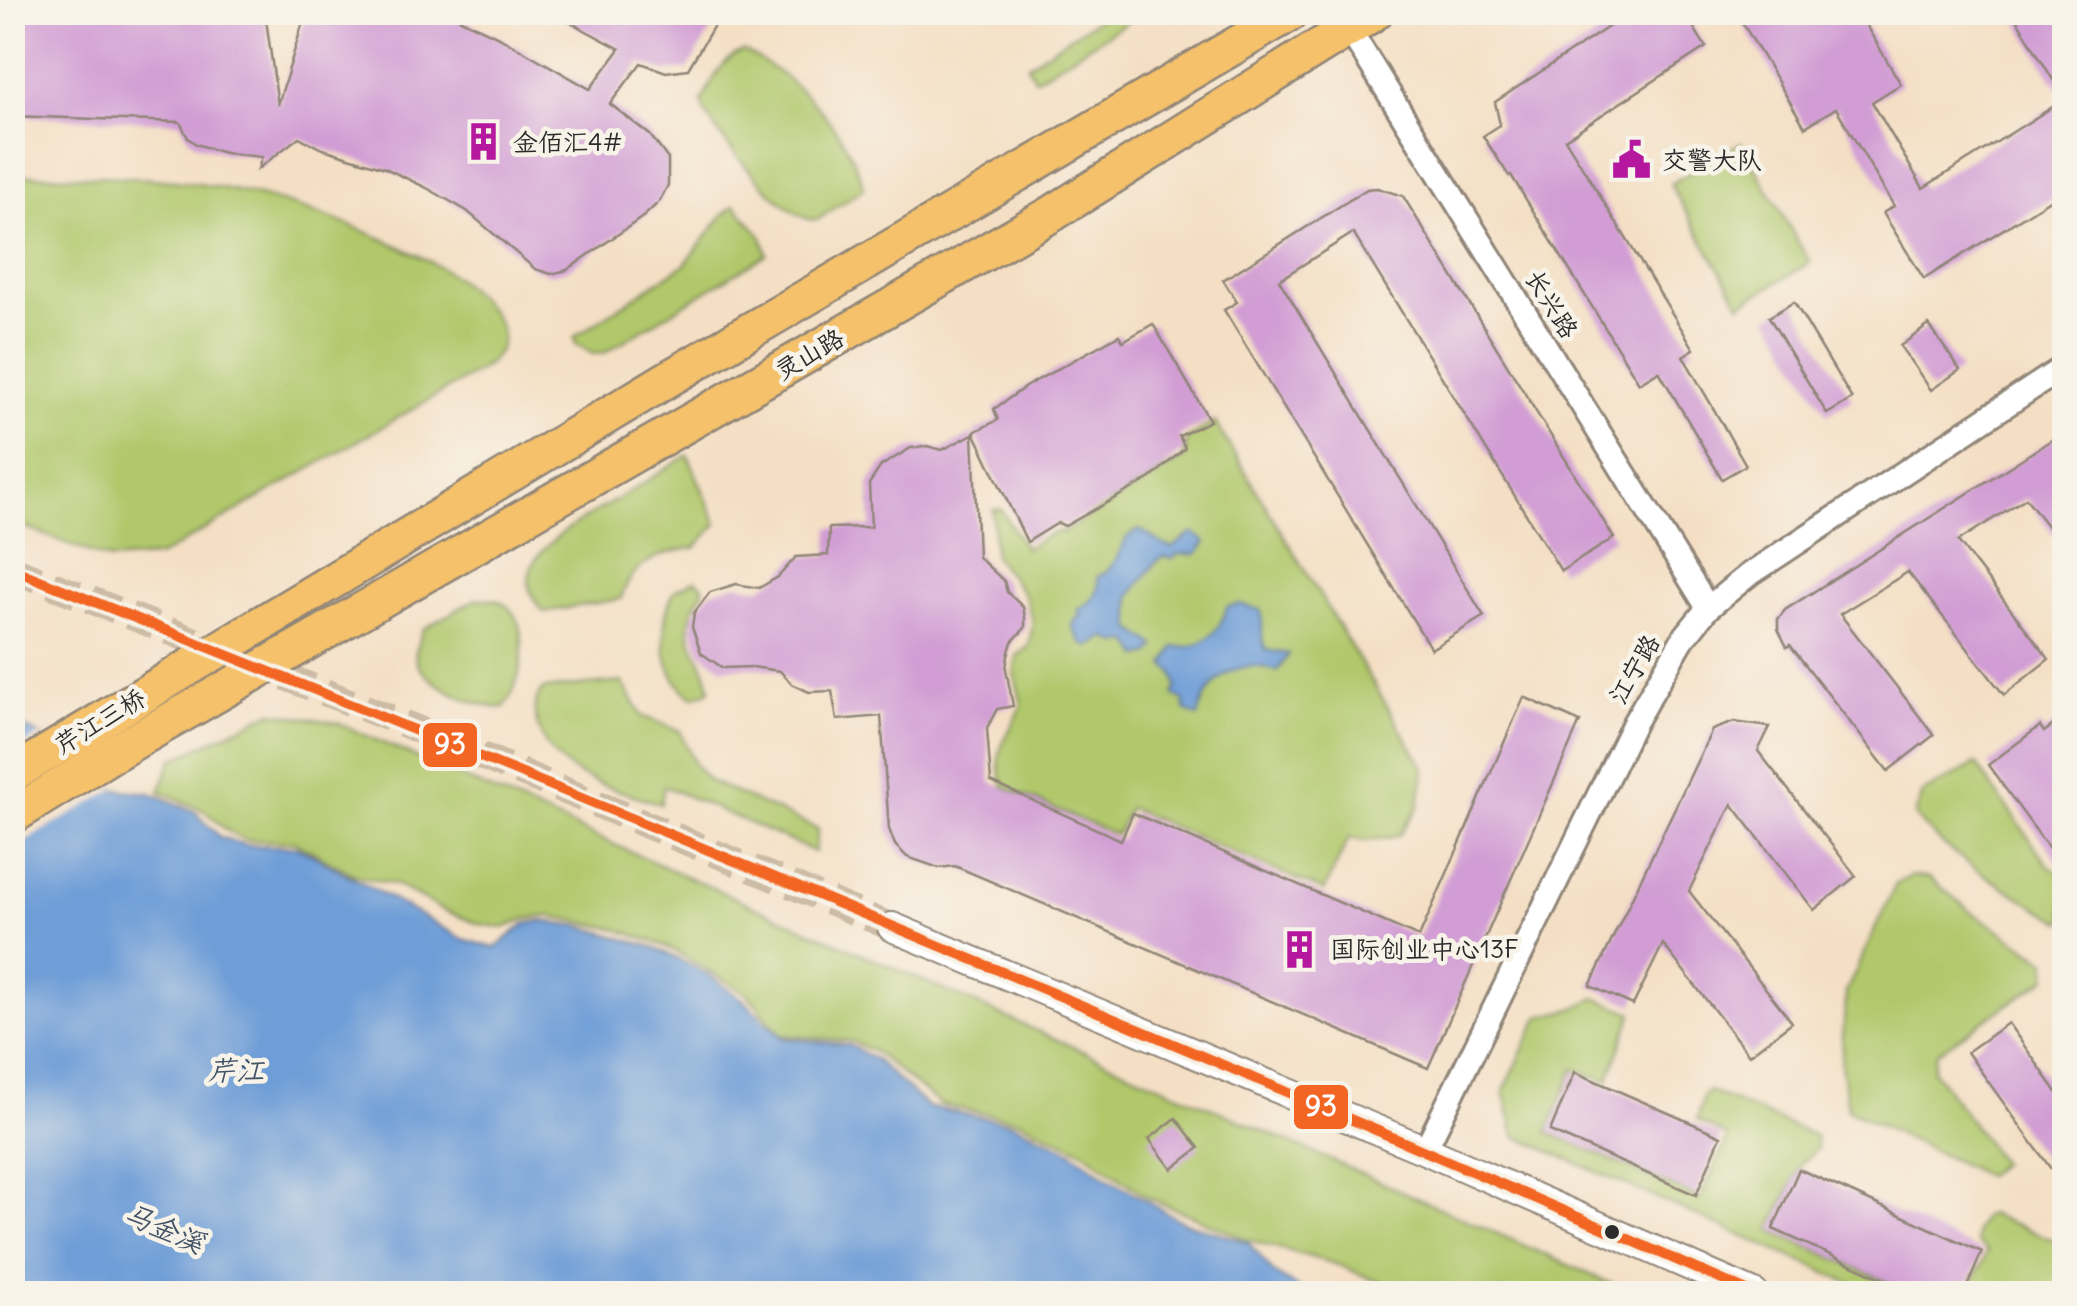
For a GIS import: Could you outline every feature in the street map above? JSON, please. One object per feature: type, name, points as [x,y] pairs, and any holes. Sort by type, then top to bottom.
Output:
[{"type":"highway","name":"灵山路","points":[[188,668],[672,376],[1292,12]]},
{"type":"highway","name":"灵山路","points":[[12,816],[1050,215],[1362,21]]},
{"type":"highway","name":"芹江三桥","points":[[12,774],[188,668]]},
{"type":"street","name":"长兴路","points":[[1362,21],[1708,608]]},
{"type":"street","name":"江宁路","points":[[1425,1150],[1635,720],[1683,640],[1708,608],[1747,576],[2064,367]]},
{"type":"street","points":[[892,928],[1425,1150],[1754,1294]]},
{"type":"green space","points":[[1107,13],[1142,13],[1035,79],[1027,65]]},
{"type":"green space","points":[[744,51],[802,91],[833,126],[856,166],[864,188],[817,220],[804,217],[773,194],[724,140],[705,112],[702,102],[718,72]]},
{"type":"green space","points":[[1741,143],[1810,263],[1740,304],[1670,184]]},
{"type":"green space","points":[[12,175],[202,184],[283,202],[387,241],[442,268],[488,308],[499,325],[502,341],[495,356],[480,370],[158,557],[111,560],[13,523]]},
{"type":"green space","points":[[735,205],[762,237],[767,254],[604,353],[593,354],[576,344],[574,337],[685,264]]},
{"type":"green space","points":[[1215,422],[1425,769],[1418,808],[1398,836],[1364,841],[1349,838],[1324,891],[1129,808],[1116,835],[1004,787],[1000,773],[1000,752],[1022,705],[1014,673],[1017,656],[1029,646],[1033,621],[1024,594],[994,556],[993,510],[1001,509],[1025,548],[1055,532],[1064,532],[1184,458],[1187,439]]},
{"type":"green space","points":[[688,455],[717,524],[695,548],[659,556],[640,568],[621,599],[544,612],[531,594],[529,577],[547,546]]},
{"type":"green space","points":[[696,580],[703,586],[703,593],[694,608],[690,632],[710,691],[693,697],[674,677],[664,632],[675,590]]},
{"type":"green space","points":[[476,599],[501,602],[518,623],[520,668],[504,707],[482,705],[454,694],[429,678],[416,660],[423,629]]},
{"type":"green space","points":[[622,682],[642,716],[680,731],[695,765],[709,781],[818,829],[815,852],[664,786],[661,804],[588,779],[557,758],[546,744],[535,716],[540,693],[544,689]]},
{"type":"green space","points":[[272,712],[338,723],[1632,1293],[1404,1293],[1339,1265],[1246,1239],[1145,1196],[1084,1151],[1018,1120],[941,1105],[873,1051],[851,1041],[781,1035],[748,994],[668,947],[617,929],[550,916],[525,919],[504,928],[479,924],[440,909],[395,884],[356,876],[295,842],[245,840],[226,830],[207,812],[160,791],[172,760]]},
{"type":"green space","points":[[1976,764],[2049,866],[2064,875],[2064,922],[1962,859],[1915,815],[1923,793]]},
{"type":"green space","points":[[1911,876],[1929,878],[1972,912],[2047,961],[2047,978],[1936,1053],[1933,1070],[2001,1163],[1986,1176],[1848,1110],[1841,1065],[1846,992],[1896,884]]},
{"type":"green space","points":[[1595,998],[1633,1013],[1608,1081],[1574,1069],[1547,1132],[1700,1199],[1728,1137],[1697,1120],[1704,1094],[1709,1091],[1815,1136],[1817,1149],[1802,1162],[1770,1230],[1912,1293],[1873,1293],[1515,1136],[1504,1091],[1539,1017],[1573,1009]]},
{"type":"green space","points":[[1989,1214],[2064,1244],[2064,1293],[1969,1293],[1987,1251],[1976,1242],[1976,1231]]},
{"type":"water","points":[[1139,530],[1172,548],[1193,533],[1206,542],[1197,554],[1178,554],[1156,562],[1130,596],[1132,629],[1156,646],[1151,654],[1140,657],[1130,641],[1117,643],[1106,637],[1089,647],[1081,642],[1073,627],[1081,616],[1078,610],[1094,597],[1097,577],[1112,565],[1127,537]]},
{"type":"water","points":[[1240,604],[1261,610],[1266,650],[1289,654],[1277,671],[1249,667],[1226,674],[1209,691],[1198,717],[1185,710],[1184,701],[1173,695],[1177,686],[1173,672],[1165,665],[1174,647],[1201,643],[1220,625],[1227,607]]},
{"type":"water","name":"芹江","points":[[13,723],[40,735],[115,789],[151,793],[194,811],[220,837],[245,845],[298,847],[463,939],[495,948],[525,924],[541,921],[581,926],[656,948],[709,975],[741,998],[783,1038],[849,1045],[874,1059],[928,1107],[1012,1123],[1070,1150],[1108,1178],[1183,1222],[1248,1242],[1275,1274],[1306,1293],[13,1294]]},
{"type":"pier","points":[[40,735],[115,789],[13,848],[13,751]]},
{"type":"building","name":"金佰汇4#","points":[[12,12],[265,12],[278,105],[306,12],[446,12],[501,38],[590,89],[620,49],[551,12],[722,12],[688,69],[666,72],[641,63],[610,104],[650,135],[668,159],[668,185],[659,202],[567,270],[551,274],[535,269],[467,211],[427,188],[385,168],[320,148],[299,137],[258,169],[262,157],[224,153],[196,144],[180,122],[12,116]]},
{"type":"building","points":[[1631,12],[1684,12],[1706,47],[1565,139],[1694,349],[1683,356],[1746,465],[1722,479],[1659,371],[1639,383],[1483,136],[1500,125],[1495,102]]},
{"type":"building","points":[[1736,12],[1858,12],[1901,84],[1872,102],[1923,188],[2064,100],[2064,191],[1924,279],[1883,213],[1894,206],[1836,108],[1805,127]]},
{"type":"building","points":[[2012,12],[2064,12],[2064,98]]},
{"type":"building","points":[[1367,189],[1403,196],[1614,538],[1561,571],[1353,233],[1279,280],[1484,616],[1431,649],[1224,310],[1237,302],[1223,280]]},
{"type":"building","points":[[1794,302],[1852,399],[1827,414],[1769,317]]},
{"type":"building","points":[[1153,324],[1210,421],[1179,436],[1185,448],[1151,478],[1065,526],[1058,523],[1027,542],[974,432],[998,420],[994,409],[1025,387],[1119,335],[1123,341]]},
{"type":"building","points":[[1929,325],[1960,370],[1931,390],[1900,346]]},
{"type":"building","points":[[2064,432],[2064,548],[2026,498],[1958,541],[2049,659],[2004,695],[1908,572],[1840,614],[1934,735],[1888,771],[1790,645],[1787,647],[1778,629],[1778,619],[1785,610]]},
{"type":"building","points":[[973,434],[978,557],[1004,581],[1007,592],[1023,607],[1025,618],[1025,628],[1012,642],[1006,669],[1013,706],[997,709],[987,728],[991,782],[1121,840],[1133,813],[1419,937],[1524,697],[1580,722],[1428,1068],[955,866],[939,868],[907,857],[895,845],[889,829],[881,716],[837,720],[832,691],[809,692],[792,684],[780,671],[723,668],[701,653],[692,627],[694,613],[710,592],[736,584],[759,588],[778,577],[796,557],[828,555],[829,528],[871,527],[869,484],[881,466],[911,448],[927,446],[942,450]]},
{"type":"building","points":[[2064,717],[2064,869],[1988,765],[2040,726],[2044,732]]},
{"type":"building","points":[[1734,722],[1770,727],[1758,751],[1856,876],[1814,910],[1732,804],[1689,891],[1792,1022],[1749,1055],[1663,944],[1633,1005],[1590,986],[1712,730]]},
{"type":"building","points":[[2008,1023],[2064,1102],[2064,1187],[1967,1052]]},
{"type":"building","points":[[1575,1072],[1721,1136],[1696,1195],[1550,1131]]},
{"type":"building","points":[[1176,1118],[1199,1148],[1172,1169],[1149,1139]]},
{"type":"building","points":[[1799,1169],[1982,1252],[1964,1294],[1917,1294],[1773,1229]]},
{"type":"tunnel","points":[[12,569],[395,720],[892,927]]},
{"type":"transit line","name":"93","points":[[12,569],[886,924],[1754,1294]]},
{"type":"place","name":"金佰汇4#","points":[[483,142]]},
{"type":"place","name":"交警大队","points":[[1632,160]]},
{"type":"place","name":"国际创业中心13F","points":[[1300,949]]},
{"type":"water label","name":"马金溪","points":[[164,1228]]}]
